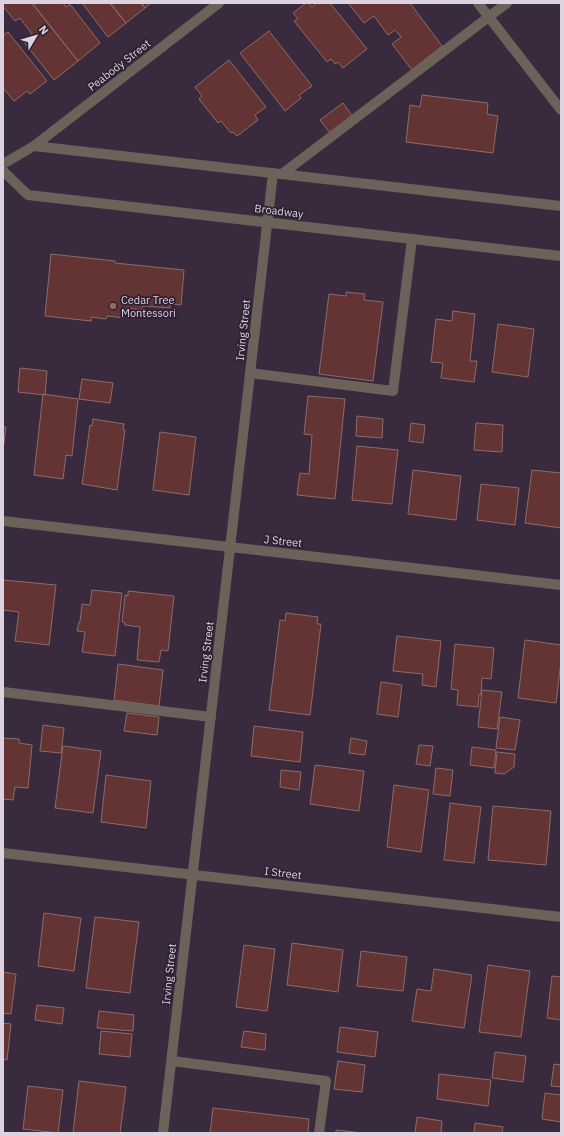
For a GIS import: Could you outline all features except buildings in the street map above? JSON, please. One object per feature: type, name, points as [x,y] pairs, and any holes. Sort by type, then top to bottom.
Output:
[{"type":"street","name":"Peabody Street","points":[[34,146],[219,3]]},
{"type":"street","points":[[478,3],[561,110]]},
{"type":"street","points":[[278,174],[507,3]]},
{"type":"street","points":[[3,164],[34,146],[561,206]]},
{"type":"street","name":"Broadway","points":[[3,171],[28,195],[561,256]]},
{"type":"street","name":"Irving Street","points":[[164,1133],[250,373],[268,222],[278,174]]},
{"type":"street","points":[[250,373],[393,391],[412,239]]},
{"type":"street","name":"J Street","points":[[3,521],[561,585]]},
{"type":"street","points":[[3,692],[211,716]]},
{"type":"street","name":"I Street","points":[[3,853],[561,917]]},
{"type":"street","points":[[172,1061],[326,1080],[319,1133]]},
{"type":"place","name":"Cedar Tree Montessori","points":[[113,306]]}]
